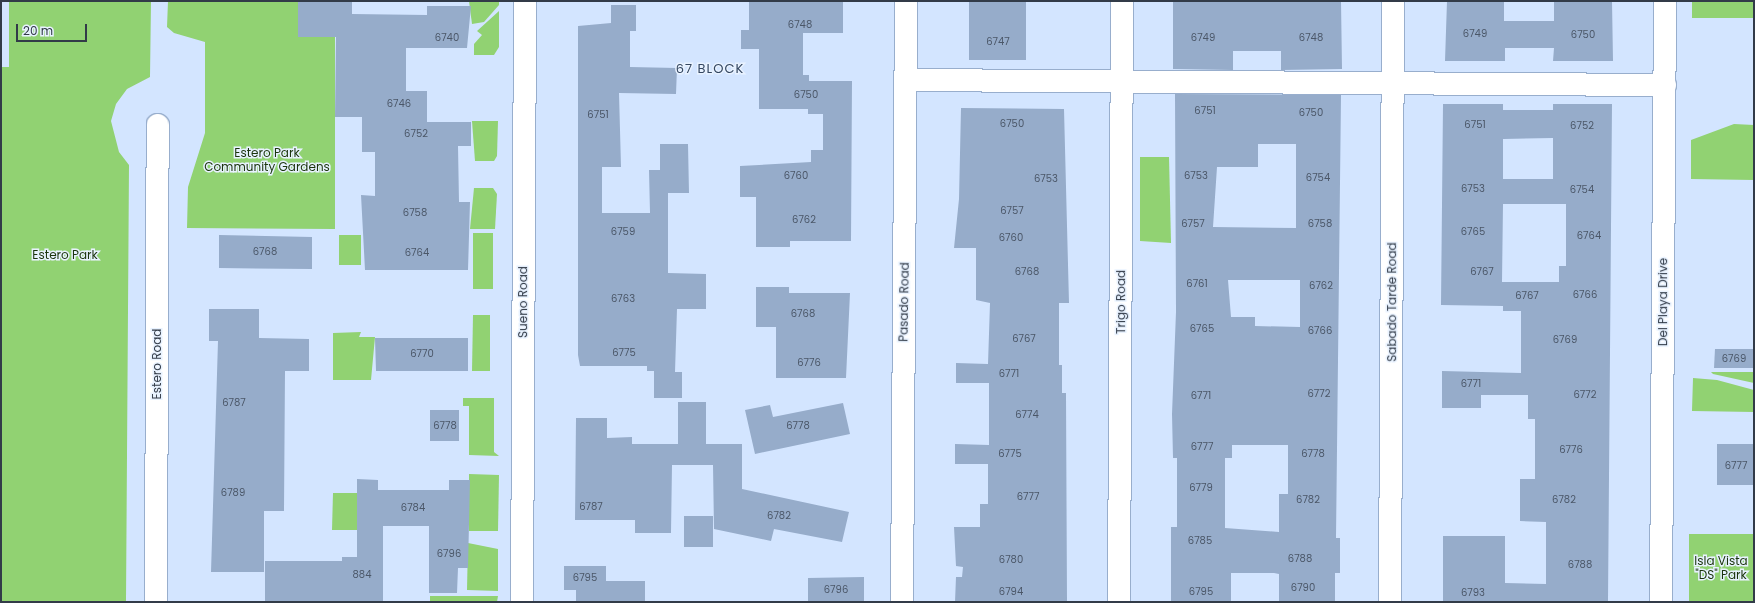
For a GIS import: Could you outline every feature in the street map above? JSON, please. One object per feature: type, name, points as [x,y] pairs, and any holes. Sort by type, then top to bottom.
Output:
[{"type":"street","name":"Sueno Road","points":[[522,602],[524,1]]},
{"type":"street","name":"Pasado Road","points":[[902,602],[906,1]]},
{"type":"street","name":"Trigo Road","points":[[1119,602],[1122,1]]},
{"type":"street","name":"Sabado Tarde Road","points":[[1390,602],[1393,1]]},
{"type":"street","name":"Del Playa Drive","points":[[1661,602],[1665,1]]},
{"type":"street","points":[[906,80],[1665,85]]},
{"type":"street","name":"Estero Road","points":[[156,602],[158,125]]},
{"type":"green space","name":"Estero Park","points":[[9,1],[151,1],[150,77],[127,89],[116,104],[111,121],[119,152],[129,165],[126,602],[1,602],[1,67],[9,67]]},
{"type":"green space","name":"Estero Park Community Gardens","points":[[168,1],[335,1],[335,229],[187,228],[188,187],[205,133],[205,42],[174,33],[167,27]]},
{"type":"green space","points":[[469,1],[499,1],[499,5],[484,22],[472,24]]},
{"type":"green space","points":[[1692,1],[1754,1],[1754,18],[1692,18]]},
{"type":"green space","points":[[499,11],[499,47],[494,55],[474,55],[474,44],[482,35],[477,31]]},
{"type":"green space","points":[[472,121],[498,121],[497,156],[494,161],[475,161]]},
{"type":"green space","points":[[1734,124],[1754,125],[1754,180],[1691,179],[1691,140]]},
{"type":"green space","points":[[1140,157],[1169,157],[1171,243],[1140,241]]},
{"type":"green space","points":[[474,188],[493,188],[497,194],[495,229],[470,229]]},
{"type":"green space","points":[[473,233],[493,233],[493,289],[473,289]]},
{"type":"green space","points":[[339,235],[361,235],[361,265],[339,265]]},
{"type":"green space","points":[[473,315],[490,315],[490,371],[472,371]]},
{"type":"green space","points":[[361,332],[359,337],[375,337],[371,380],[333,380],[333,333]]},
{"type":"green space","points":[[1711,372],[1754,372],[1754,383],[1713,374]]},
{"type":"green space","points":[[1693,378],[1717,380],[1754,390],[1754,412],[1692,411]]},
{"type":"green space","points":[[463,398],[494,398],[494,452],[499,456],[469,455],[469,406],[463,406]]},
{"type":"green space","points":[[469,474],[499,475],[498,531],[469,531]]},
{"type":"green space","points":[[333,493],[359,493],[359,530],[332,530]]},
{"type":"green space","name":"Isla Vista \"DS\" Park","points":[[1689,534],[1754,534],[1754,602],[1689,602]]},
{"type":"green space","points":[[468,543],[498,549],[498,591],[467,590]]},
{"type":"green space","points":[[430,596],[498,596],[497,602],[430,602]]},
{"type":"building","points":[[298,1],[352,2],[352,14],[427,15],[427,6],[471,6],[467,48],[406,48],[406,91],[427,91],[427,122],[471,122],[471,146],[458,146],[459,202],[470,202],[468,270],[365,270],[361,195],[375,196],[375,152],[362,152],[362,117],[335,117],[336,37],[298,37]]},
{"type":"building","points":[[749,1],[843,1],[843,33],[803,33],[803,75],[809,75],[809,81],[852,81],[851,241],[790,241],[790,247],[756,247],[756,197],[740,197],[740,166],[811,162],[811,150],[823,150],[823,114],[808,114],[808,109],[759,109],[759,49],[741,49],[741,30],[749,30]]},
{"type":"building","points":[[969,1],[1026,1],[1026,60],[969,60]]},
{"type":"building","points":[[1173,1],[1341,1],[1342,69],[1281,70],[1281,51],[1233,51],[1233,70],[1173,69]]},
{"type":"building","points":[[1447,1],[1504,1],[1504,21],[1554,21],[1554,1],[1612,1],[1613,61],[1553,61],[1554,48],[1505,48],[1505,61],[1445,61]]},
{"type":"building","points":[[611,5],[636,5],[636,31],[630,31],[630,67],[677,68],[676,94],[619,93],[621,167],[602,167],[602,213],[650,213],[649,170],[660,170],[660,144],[688,144],[689,193],[668,193],[668,273],[706,274],[706,309],[677,309],[675,372],[682,372],[682,398],[654,398],[654,371],[647,371],[647,366],[580,366],[578,355],[578,26],[611,23]]},
{"type":"building","points":[[1175,94],[1341,95],[1336,538],[1340,538],[1340,573],[1335,573],[1335,602],[1279,602],[1279,574],[1231,573],[1231,602],[1171,602],[1171,527],[1177,527],[1177,458],[1173,458],[1172,414],[1176,312]],"holes":[[[1258,144],[1296,144],[1296,228],[1213,227],[1217,167],[1258,167]],[[1228,280],[1300,280],[1300,327],[1255,326],[1255,317],[1231,317]],[[1232,445],[1288,445],[1288,494],[1279,494],[1279,532],[1225,528],[1225,458],[1232,458]]]},
{"type":"building","points":[[1443,104],[1503,104],[1503,110],[1553,110],[1553,104],[1612,104],[1608,602],[1443,602],[1443,536],[1505,536],[1505,583],[1546,584],[1546,522],[1520,521],[1520,479],[1535,479],[1535,419],[1528,419],[1528,395],[1481,395],[1481,408],[1442,408],[1442,371],[1521,373],[1521,311],[1503,311],[1503,306],[1441,305]],"holes":[[[1553,138],[1553,179],[1503,179],[1503,139]],[[1503,204],[1566,204],[1566,266],[1559,266],[1559,282],[1502,282]]]},
{"type":"building","points":[[961,108],[1064,109],[1069,303],[1059,303],[1059,365],[1062,365],[1062,393],[1066,393],[1067,602],[955,602],[956,577],[962,577],[963,567],[956,566],[954,527],[980,527],[980,504],[988,504],[988,464],[955,464],[955,444],[989,445],[989,383],[956,383],[956,363],[988,364],[990,303],[976,300],[976,248],[954,248],[959,199]]},
{"type":"building","points":[[219,235],[312,237],[312,269],[219,268]]},
{"type":"building","points":[[756,287],[789,287],[789,293],[850,293],[846,378],[776,378],[776,327],[756,327]]},
{"type":"building","points":[[209,309],[259,309],[259,338],[309,339],[309,371],[285,371],[284,511],[264,511],[264,572],[211,572],[218,341],[209,341]]},
{"type":"building","points":[[375,338],[468,338],[468,371],[376,371]]},
{"type":"building","points":[[1715,349],[1754,349],[1754,368],[1714,368]]},
{"type":"building","points":[[678,402],[706,402],[706,444],[742,444],[742,489],[849,512],[842,542],[774,529],[771,541],[714,529],[713,465],[672,465],[671,533],[635,533],[635,520],[575,520],[576,418],[607,418],[607,438],[632,437],[632,444],[678,444]]},
{"type":"building","points":[[843,403],[850,434],[755,454],[745,410],[770,405],[773,417]]},
{"type":"building","points":[[430,410],[459,410],[459,441],[430,441]]},
{"type":"building","points":[[1717,444],[1754,444],[1754,485],[1717,485]]},
{"type":"building","points":[[357,479],[378,480],[378,490],[449,490],[449,480],[470,480],[468,568],[458,568],[457,593],[429,593],[429,526],[383,526],[383,602],[265,602],[265,561],[342,561],[342,557],[357,557]]},
{"type":"building","points":[[684,516],[713,516],[713,547],[684,547]]},
{"type":"building","points":[[564,566],[606,566],[606,581],[645,581],[645,602],[576,602],[576,590],[564,590]]},
{"type":"building","points":[[864,577],[864,602],[808,602],[808,578]]},
{"type":"district","name":"67 BLOCK","points":[[710,69]]}]
